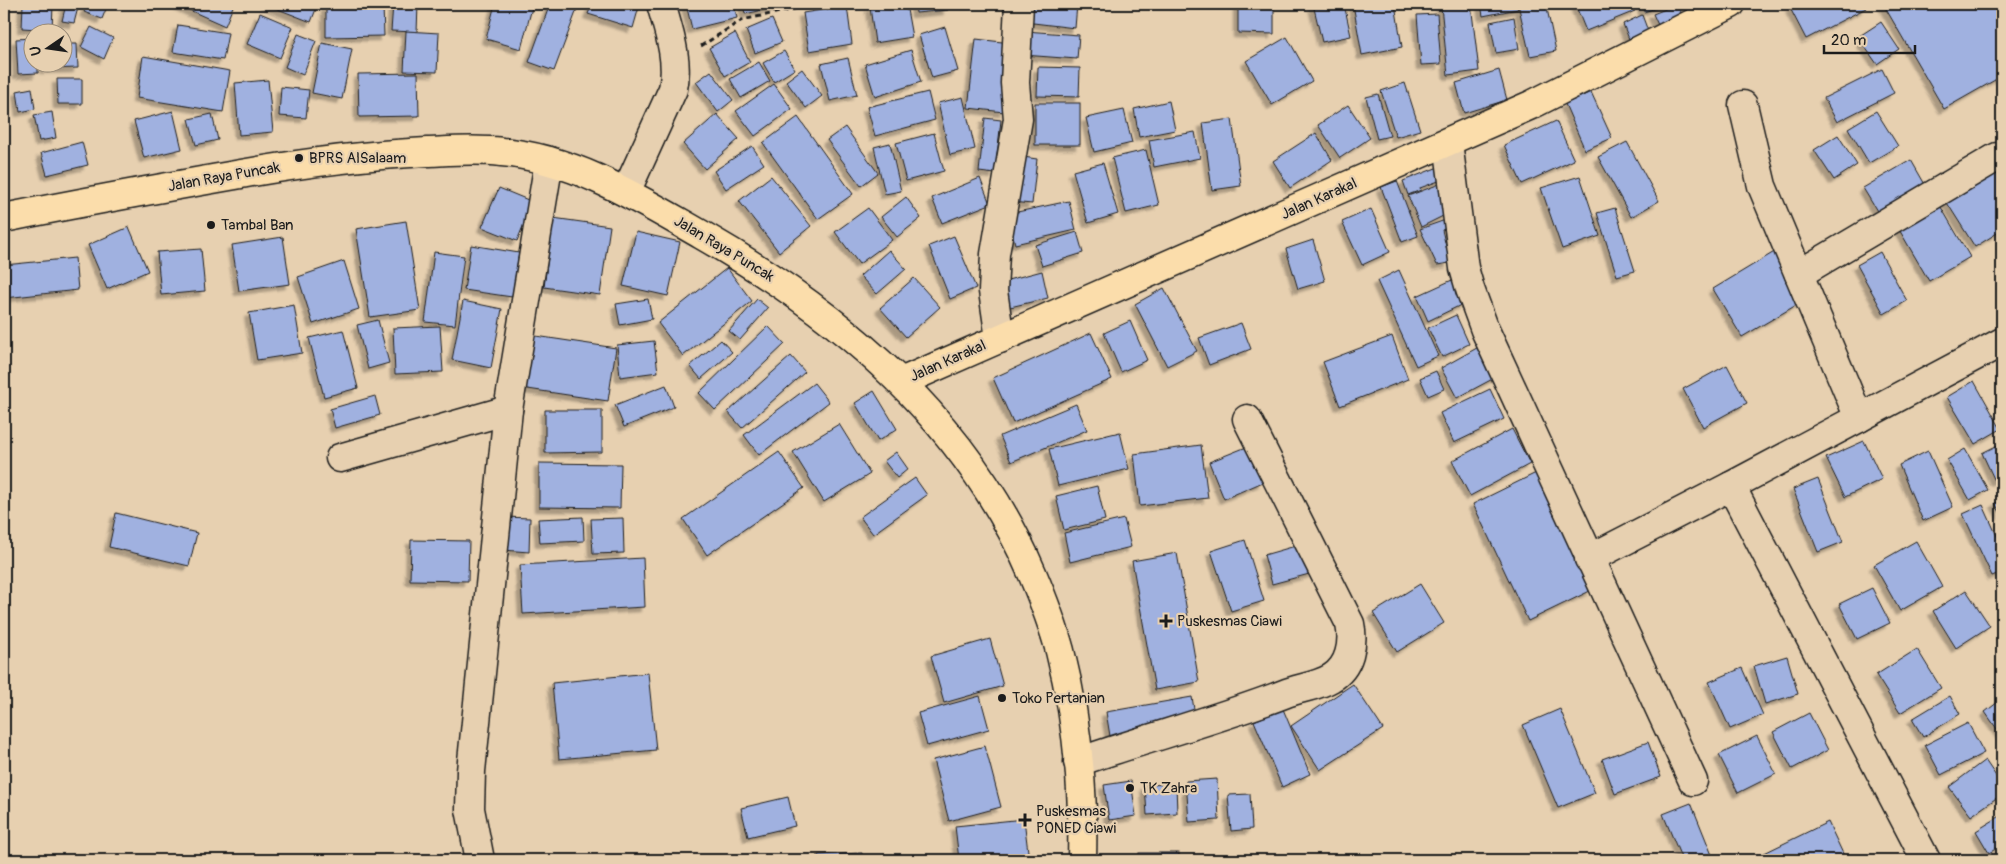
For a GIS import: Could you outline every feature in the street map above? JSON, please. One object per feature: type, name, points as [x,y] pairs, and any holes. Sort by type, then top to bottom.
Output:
[{"type":"main road","name":"Jalan Karakal","points":[[901,382],[1532,105],[1732,4]]},
{"type":"main road","name":"Jalan Raya Puncak","points":[[4,218],[136,192],[314,161],[390,154],[470,150],[505,152],[548,160],[586,173],[626,192],[758,268],[811,304],[846,332],[901,382],[936,419],[968,458],[992,495],[1021,548],[1042,596],[1060,649],[1071,707],[1078,762],[1082,806],[1082,860]]},
{"type":"street","points":[[626,192],[673,89],[675,62],[661,4]]},
{"type":"street","points":[[1000,339],[993,291],[995,254],[1018,119],[1015,84],[1019,4]]},
{"type":"street","points":[[1743,105],[1762,186],[1859,418]]},
{"type":"street","points":[[1448,142],[1460,240],[1470,289],[1485,330],[1693,781]]},
{"type":"street","points":[[1799,274],[1997,157]]},
{"type":"street","points":[[480,860],[470,809],[471,771],[508,410],[548,160]]},
{"type":"street","points":[[1589,559],[2002,342]]},
{"type":"street","points":[[340,458],[508,410]]},
{"type":"street","points":[[1078,762],[1245,709],[1287,692],[1332,678],[1343,666],[1350,651],[1353,638],[1350,624],[1247,419]]},
{"type":"street","points":[[1731,486],[1926,860]]},
{"type":"path","points":[[675,62],[742,20],[818,4]]},
{"type":"building","points":[[23,4],[53,4],[52,22],[22,22]]},
{"type":"building","points":[[66,4],[79,4],[74,23],[62,21]]},
{"type":"building","points":[[88,4],[108,4],[102,19],[84,12]]},
{"type":"building","points":[[176,4],[234,4],[225,26]]},
{"type":"building","points":[[265,4],[318,4],[311,22]]},
{"type":"building","points":[[393,4],[418,4],[417,32],[391,31]]},
{"type":"building","points":[[495,4],[533,4],[521,49],[486,39]]},
{"type":"building","points":[[550,4],[579,4],[554,71],[529,62]]},
{"type":"building","points":[[592,4],[630,4],[639,7],[633,28],[588,14]]},
{"type":"building","points":[[686,4],[734,4],[737,18],[692,29]]},
{"type":"building","points":[[743,4],[790,4],[745,14]]},
{"type":"building","points":[[906,4],[912,37],[875,43],[870,7]]},
{"type":"building","points":[[915,4],[947,4],[948,10],[916,13]]},
{"type":"building","points":[[1027,4],[1077,4],[1075,28],[1025,22]]},
{"type":"building","points":[[1238,4],[1274,4],[1274,34],[1238,33]]},
{"type":"building","points":[[1313,4],[1344,4],[1351,36],[1322,42]]},
{"type":"building","points":[[1353,4],[1395,4],[1402,47],[1362,55]]},
{"type":"building","points":[[1471,4],[1479,71],[1448,75],[1441,6]]},
{"type":"building","points":[[1481,4],[1517,4],[1518,9],[1483,16]]},
{"type":"building","points":[[1518,4],[1546,4],[1556,51],[1530,56]]},
{"type":"building","points":[[1575,4],[1632,4],[1635,11],[1586,31]]},
{"type":"building","points":[[1641,4],[1668,4],[1644,12]]},
{"type":"building","points":[[1678,4],[1682,15],[1658,25],[1653,14]]},
{"type":"building","points":[[1798,4],[1864,4],[1866,8],[1806,39],[1790,8]]},
{"type":"building","points":[[1883,4],[2002,4],[2002,76],[1944,109]]},
{"type":"building","points":[[383,6],[384,36],[326,37],[326,7]]},
{"type":"building","points":[[847,6],[852,44],[809,51],[803,13]]},
{"type":"building","points":[[260,13],[293,27],[280,58],[247,44]]},
{"type":"building","points":[[1437,14],[1441,64],[1421,65],[1417,15]]},
{"type":"building","points":[[1642,15],[1648,31],[1629,39],[1623,24]]},
{"type":"building","points":[[1514,17],[1519,49],[1496,53],[1490,22]]},
{"type":"building","points":[[772,19],[782,42],[755,53],[746,30]]},
{"type":"building","points":[[1881,22],[1899,49],[1877,64],[1858,37]]},
{"type":"building","points":[[178,25],[228,33],[223,60],[173,52]]},
{"type":"building","points":[[91,27],[113,38],[104,59],[81,47]]},
{"type":"building","points":[[945,27],[958,71],[932,78],[919,35]]},
{"type":"building","points":[[406,31],[439,33],[437,72],[404,71]]},
{"type":"building","points":[[1025,31],[1079,35],[1077,59],[1023,55]]},
{"type":"building","points":[[735,33],[750,62],[725,76],[709,48]]},
{"type":"building","points":[[298,34],[316,41],[303,75],[285,67]]},
{"type":"building","points":[[1287,37],[1312,81],[1272,105],[1246,61]]},
{"type":"building","points":[[16,39],[22,39],[22,72],[38,73],[18,74]]},
{"type":"building","points":[[976,39],[1011,43],[1004,112],[968,108]]},
{"type":"building","points":[[322,43],[352,49],[342,99],[312,93]]},
{"type":"building","points":[[72,44],[77,44],[78,68],[72,68]]},
{"type":"building","points":[[911,50],[921,82],[875,97],[865,64]]},
{"type":"building","points":[[784,51],[795,69],[774,82],[763,63]]},
{"type":"building","points":[[143,56],[230,71],[223,112],[137,98]]},
{"type":"building","points":[[848,58],[857,95],[830,101],[821,64]]},
{"type":"building","points":[[759,62],[770,81],[741,98],[730,79]]},
{"type":"building","points":[[1038,67],[1080,68],[1079,97],[1037,96]]},
{"type":"building","points":[[802,69],[822,96],[806,108],[786,81]]},
{"type":"building","points":[[1882,69],[1894,93],[1837,122],[1824,98]]},
{"type":"building","points":[[1499,70],[1507,100],[1464,113],[1456,83]]},
{"type":"building","points":[[711,71],[733,100],[718,112],[696,82]]},
{"type":"building","points":[[418,73],[419,116],[359,117],[358,74]]},
{"type":"building","points":[[57,79],[82,79],[82,104],[58,104]]},
{"type":"building","points":[[268,80],[273,132],[239,135],[235,83]]},
{"type":"building","points":[[1405,83],[1420,130],[1396,137],[1381,91]]},
{"type":"building","points":[[774,84],[792,109],[755,136],[736,111]]},
{"type":"building","points":[[281,87],[309,90],[306,118],[279,116]]},
{"type":"building","points":[[32,88],[35,109],[20,112],[17,91]]},
{"type":"building","points":[[928,92],[935,120],[875,136],[867,107]]},
{"type":"building","points":[[1591,92],[1612,138],[1585,150],[1565,104]]},
{"type":"building","points":[[1378,94],[1390,136],[1377,139],[1366,97]]},
{"type":"building","points":[[963,97],[975,149],[950,155],[938,103]]},
{"type":"building","points":[[1169,101],[1175,130],[1139,137],[1134,109]]},
{"type":"building","points":[[1035,103],[1080,103],[1080,145],[1035,145]]},
{"type":"building","points":[[1348,105],[1370,138],[1340,158],[1318,125]]},
{"type":"building","points":[[1124,110],[1132,143],[1094,152],[1086,118]]},
{"type":"building","points":[[173,111],[182,149],[144,158],[134,121]]},
{"type":"building","points":[[1876,111],[1898,146],[1869,163],[1848,128]]},
{"type":"building","points":[[52,112],[56,138],[39,141],[34,115]]},
{"type":"building","points":[[212,114],[218,140],[196,145],[189,119]]},
{"type":"building","points":[[717,114],[739,139],[705,169],[683,144]]},
{"type":"building","points":[[798,117],[853,194],[818,219],[763,143]]},
{"type":"building","points":[[985,118],[1001,120],[995,174],[979,172]]},
{"type":"building","points":[[1232,119],[1241,186],[1212,190],[1203,123]]},
{"type":"building","points":[[1556,121],[1574,160],[1522,184],[1504,145]]},
{"type":"building","points":[[845,127],[878,173],[861,186],[827,140]]},
{"type":"building","points":[[1195,132],[1200,158],[1154,167],[1149,140]]},
{"type":"building","points":[[934,133],[944,171],[906,181],[896,143]]},
{"type":"building","points":[[1316,133],[1332,160],[1290,188],[1273,161]]},
{"type":"building","points":[[1838,135],[1857,165],[1834,180],[1814,150]]},
{"type":"building","points":[[82,142],[88,165],[47,175],[41,153]]},
{"type":"building","points":[[1627,142],[1659,201],[1631,217],[1598,157]]},
{"type":"building","points":[[890,143],[901,191],[885,194],[874,147]]},
{"type":"building","points":[[752,146],[764,164],[726,189],[714,171]]},
{"type":"building","points":[[1146,150],[1159,205],[1126,213],[1112,158]]},
{"type":"building","points":[[1016,156],[1037,159],[1032,204],[1011,202]]},
{"type":"building","points":[[1911,160],[1927,188],[1880,216],[1863,188]]},
{"type":"building","points":[[2002,161],[2002,230],[1975,247],[1944,198]]},
{"type":"building","points":[[1103,163],[1118,214],[1088,223],[1073,171]]},
{"type":"building","points":[[1441,166],[1444,179],[1420,188],[1421,190],[1408,195],[1403,181]]},
{"type":"building","points":[[771,176],[811,226],[779,252],[739,201]]},
{"type":"building","points":[[1580,176],[1600,236],[1562,249],[1541,188]]},
{"type":"building","points":[[980,178],[990,204],[942,223],[932,198]]},
{"type":"building","points":[[1397,181],[1418,236],[1402,242],[1381,187]]},
{"type":"building","points":[[1445,182],[1447,214],[1421,227],[1408,196]]},
{"type":"building","points":[[499,188],[533,202],[517,241],[482,227]]},
{"type":"building","points":[[906,197],[921,218],[897,237],[881,217]]},
{"type":"building","points":[[1069,201],[1076,230],[1015,244],[1008,214]]},
{"type":"building","points":[[1938,202],[1970,257],[1929,281],[1897,226]]},
{"type":"building","points":[[868,208],[892,240],[859,264],[835,232]]},
{"type":"building","points":[[1615,208],[1635,271],[1617,276],[1597,213]]},
{"type":"building","points":[[1371,209],[1390,252],[1362,265],[1342,222]]},
{"type":"building","points":[[553,218],[610,226],[600,295],[544,287]]},
{"type":"building","points":[[1448,219],[1449,227],[1442,230],[1450,263],[1437,265],[1420,229]]},
{"type":"building","points":[[406,221],[420,310],[370,317],[356,229]]},
{"type":"building","points":[[129,227],[148,271],[107,289],[88,245]]},
{"type":"building","points":[[636,232],[680,242],[668,296],[623,286]]},
{"type":"building","points":[[1077,232],[1083,253],[1042,266],[1035,245]]},
{"type":"building","points":[[954,236],[976,288],[950,299],[929,246]]},
{"type":"building","points":[[283,237],[290,284],[239,291],[232,245]]},
{"type":"building","points":[[1313,240],[1325,281],[1298,289],[1286,249]]},
{"type":"building","points":[[471,245],[519,253],[512,297],[464,290]]},
{"type":"building","points":[[201,249],[205,291],[161,295],[157,252]]},
{"type":"building","points":[[889,250],[906,269],[877,294],[860,276]]},
{"type":"building","points":[[1776,251],[1805,300],[1742,337],[1713,289]]},
{"type":"building","points":[[434,252],[464,256],[455,325],[425,322]]},
{"type":"building","points":[[1880,252],[1907,301],[1884,314],[1857,265]]},
{"type":"building","points":[[75,258],[78,290],[5,298],[4,265]]},
{"type":"building","points":[[344,261],[359,309],[313,324],[298,277]]},
{"type":"building","points":[[727,268],[752,301],[683,356],[658,323]]},
{"type":"building","points":[[1399,270],[1438,356],[1416,366],[1377,281]]},
{"type":"building","points":[[1042,271],[1048,298],[1006,308],[1000,282]]},
{"type":"building","points":[[914,278],[940,307],[906,337],[880,308]]},
{"type":"building","points":[[1452,280],[1463,304],[1428,321],[1417,296]]},
{"type":"building","points":[[1164,288],[1197,351],[1167,366],[1135,304]]},
{"type":"building","points":[[648,299],[652,319],[620,325],[616,304]]},
{"type":"building","points":[[757,299],[768,308],[740,340],[729,331]]},
{"type":"building","points":[[463,301],[502,309],[491,368],[452,360]]},
{"type":"building","points":[[294,305],[302,353],[257,360],[249,313]]},
{"type":"building","points":[[1456,315],[1469,344],[1442,357],[1428,328]]},
{"type":"building","points":[[378,320],[389,363],[368,369],[357,325]]},
{"type":"building","points":[[1130,321],[1147,360],[1121,372],[1104,333]]},
{"type":"building","points":[[1241,323],[1251,349],[1209,365],[1199,338]]},
{"type":"building","points":[[440,326],[443,372],[395,374],[393,328]]},
{"type":"building","points":[[768,326],[785,344],[715,410],[699,393]]},
{"type":"building","points":[[343,330],[358,388],[324,397],[309,338]]},
{"type":"building","points":[[1091,333],[1112,379],[1013,423],[993,378]]},
{"type":"building","points":[[529,335],[616,348],[608,401],[521,388]]},
{"type":"building","points":[[1392,336],[1408,379],[1340,406],[1323,362]]},
{"type":"building","points":[[721,340],[732,352],[701,379],[690,366]]},
{"type":"building","points":[[654,341],[658,372],[620,377],[617,345]]},
{"type":"building","points":[[1484,344],[1500,375],[1457,398],[1441,368]]},
{"type":"building","points":[[791,356],[805,372],[742,428],[728,412]]},
{"type":"building","points":[[1727,365],[1747,403],[1703,427],[1683,389]]},
{"type":"building","points":[[1436,371],[1444,389],[1428,396],[1420,378]]},
{"type":"building","points":[[1974,381],[2001,429],[1975,444],[1947,397]]},
{"type":"building","points":[[814,383],[829,402],[759,455],[744,435]]},
{"type":"building","points":[[666,385],[674,407],[624,427],[615,405]]},
{"type":"building","points":[[1490,389],[1504,419],[1454,443],[1440,413]]},
{"type":"building","points":[[874,391],[897,429],[878,441],[855,403]]},
{"type":"building","points":[[375,396],[380,415],[335,428],[330,409]]},
{"type":"building","points":[[1076,404],[1087,430],[1011,462],[1000,436]]},
{"type":"building","points":[[545,410],[602,410],[602,452],[545,453]]},
{"type":"building","points":[[839,424],[870,474],[824,502],[793,452]]},
{"type":"building","points":[[1512,429],[1530,464],[1470,496],[1452,461]]},
{"type":"building","points":[[1120,432],[1129,469],[1058,486],[1049,449]]},
{"type":"building","points":[[1864,441],[1882,479],[1845,497],[1826,458]]},
{"type":"building","points":[[2002,443],[2002,478],[1995,481],[1982,453]]},
{"type":"building","points":[[1201,445],[1208,498],[1140,506],[1134,454]]},
{"type":"building","points":[[1249,446],[1263,482],[1224,499],[1209,462]]},
{"type":"building","points":[[1965,449],[1988,490],[1970,500],[1947,460]]},
{"type":"building","points":[[1928,451],[1953,507],[1923,521],[1899,465]]},
{"type":"building","points":[[779,452],[804,488],[707,555],[683,519]]},
{"type":"building","points":[[896,452],[908,469],[897,478],[884,461]]},
{"type":"building","points":[[539,463],[621,464],[620,508],[539,507]]},
{"type":"building","points":[[1536,473],[1592,590],[1528,621],[1473,504]]},
{"type":"building","points":[[915,478],[927,495],[873,534],[860,517]]},
{"type":"building","points":[[1818,479],[1843,542],[1818,552],[1793,489]]},
{"type":"building","points":[[1097,486],[1105,520],[1064,530],[1056,496]]},
{"type":"building","points":[[2002,499],[2002,516],[1995,503]]},
{"type":"building","points":[[1983,505],[2002,547],[2002,572],[1992,576],[1963,514]]},
{"type":"building","points":[[116,513],[197,533],[189,566],[109,547]]},
{"type":"building","points":[[505,517],[530,518],[529,552],[503,550]]},
{"type":"building","points":[[583,517],[584,541],[540,543],[538,519]]},
{"type":"building","points":[[623,518],[624,553],[593,554],[591,519]]},
{"type":"building","points":[[1124,519],[1131,547],[1070,562],[1064,533]]},
{"type":"building","points":[[411,540],[469,541],[468,581],[410,580]]},
{"type":"building","points":[[1245,540],[1264,601],[1231,611],[1211,551]]},
{"type":"building","points":[[1916,541],[1942,587],[1900,611],[1874,565]]},
{"type":"building","points":[[1306,543],[1313,573],[1272,584],[1264,555]]},
{"type":"building","name":"Puskesmas Ciawi","points":[[1177,553],[1199,682],[1155,690],[1132,561]]},
{"type":"building","points":[[643,558],[645,607],[523,614],[520,565]]},
{"type":"building","points":[[1420,584],[1444,623],[1397,652],[1373,613]]},
{"type":"building","points":[[1872,588],[1890,623],[1857,639],[1839,604]]},
{"type":"building","points":[[1966,590],[1990,626],[1956,648],[1933,611]]},
{"type":"building","points":[[990,639],[1003,686],[944,703],[931,656]]},
{"type":"building","points":[[1917,649],[1941,688],[1900,713],[1876,675]]},
{"type":"building","points":[[1787,656],[1798,694],[1765,704],[1754,666]]},
{"type":"building","points":[[1742,668],[1763,715],[1730,729],[1709,682]]},
{"type":"building","points":[[648,673],[656,750],[559,759],[552,683]]},
{"type":"building","points":[[1353,684],[1383,729],[1320,770],[1291,726]]},
{"type":"building","points":[[980,696],[989,729],[927,746],[918,713]]},
{"type":"building","points":[[1950,696],[1960,714],[1923,737],[1912,719]]},
{"type":"building","points":[[1192,697],[1196,721],[1110,736],[1106,712]]},
{"type":"building","points":[[2002,699],[2002,736],[1985,712]]},
{"type":"building","points":[[1283,709],[1310,774],[1282,787],[1254,721]]},
{"type":"building","points":[[1560,709],[1595,793],[1558,808],[1523,725]]},
{"type":"building","points":[[1809,713],[1828,750],[1792,769],[1773,732]]},
{"type":"building","points":[[1968,723],[1984,753],[1941,775],[1925,745]]},
{"type":"building","points":[[1757,736],[1776,774],[1738,793],[1719,755]]},
{"type":"building","points":[[1648,742],[1661,777],[1615,794],[1602,759]]},
{"type":"building","points":[[985,746],[1001,807],[949,821],[933,760]]},
{"type":"building","points":[[1985,760],[2002,785],[2002,794],[1971,816],[1949,787]]},
{"type":"building","points":[[1217,779],[1219,820],[1189,822],[1186,781]]},
{"type":"building","points":[[1131,781],[1136,816],[1109,820],[1104,785]]},
{"type":"building","points":[[1176,784],[1177,813],[1147,815],[1145,785]]},
{"type":"building","points":[[1250,794],[1252,829],[1231,831],[1228,795]]},
{"type":"building","points":[[788,797],[795,826],[748,837],[741,808]]},
{"type":"building","points":[[1691,803],[1714,860],[1682,860],[1663,814]]},
{"type":"building","points":[[2002,815],[2002,845],[1989,853],[1976,831]]},
{"type":"building","points":[[1024,819],[1029,860],[959,860],[955,826]]},
{"type":"building","points":[[1828,822],[1846,860],[1750,860]]},
{"type":"building","points":[[862,853],[862,860],[818,860],[818,855]]},
{"type":"building","points":[[1139,853],[1179,853],[1179,860],[1139,860]]},
{"type":"building","points":[[803,855],[804,860],[778,860]]},
{"type":"place","name":"BPRS AlSalaam","points":[[299,158]]},
{"type":"place","name":"Tambal Ban","points":[[211,225]]},
{"type":"place","name":"Puskesmas Ciawi","points":[[1166,621]]},
{"type":"place","name":"Toko Pertanian","points":[[1002,698]]},
{"type":"place","name":"TK Zahra","points":[[1130,788]]},
{"type":"place","name":"Puskesmas PONED Ciawi","points":[[1025,820]]}]
